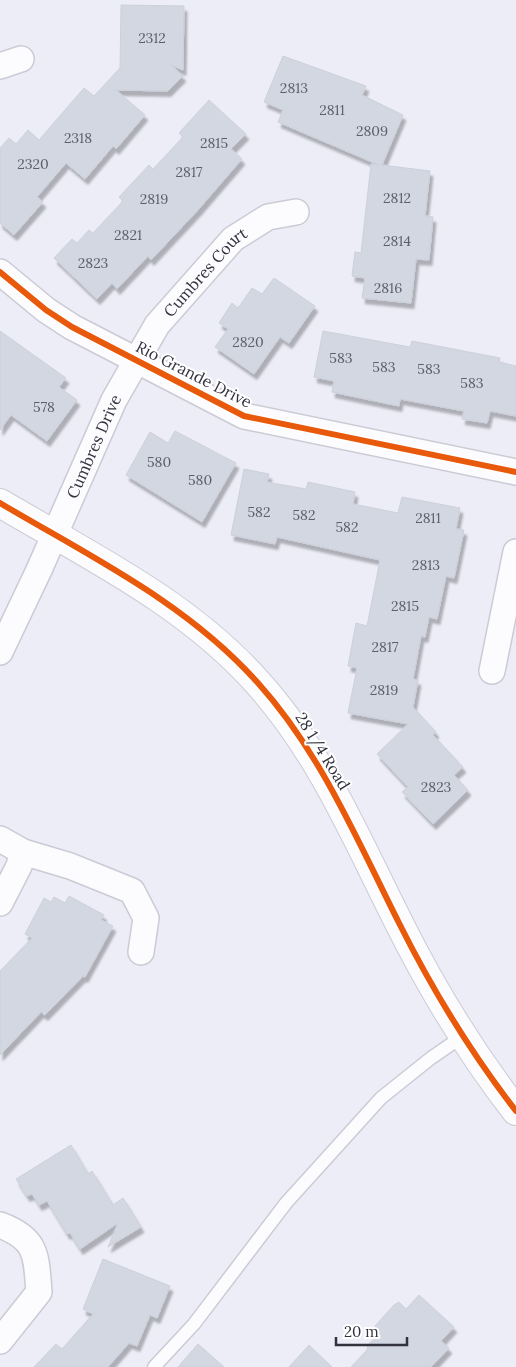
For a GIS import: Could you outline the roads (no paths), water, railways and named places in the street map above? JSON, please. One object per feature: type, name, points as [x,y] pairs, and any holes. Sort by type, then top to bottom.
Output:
[{"type":"main road","name":"28 1/4 Road","points":[[0,503],[118,570],[182,614],[208,634],[258,683],[302,739],[325,776],[439,998],[463,1036],[516,1111]]},
{"type":"street","name":"Cumbres Court","points":[[136,360],[157,325],[233,240],[268,217],[296,212]]},
{"type":"street","name":"Rio Grande Drive","points":[[0,272],[46,310],[136,360],[244,416],[516,472]]},
{"type":"street","name":"Cumbres Drive","points":[[0,652],[55,535],[114,400],[136,360]]},
{"type":"street","points":[[492,671],[516,552]]},
{"type":"street","points":[[0,839],[23,852],[70,866],[132,892],[146,918],[141,952]]},
{"type":"street","points":[[0,903],[19,866],[23,852]]},
{"type":"street","points":[[0,1224],[22,1235],[36,1254],[39,1292],[0,1341]]},
{"type":"lane","points":[[154,1367],[194,1324],[286,1204],[380,1098],[463,1036]]}]
